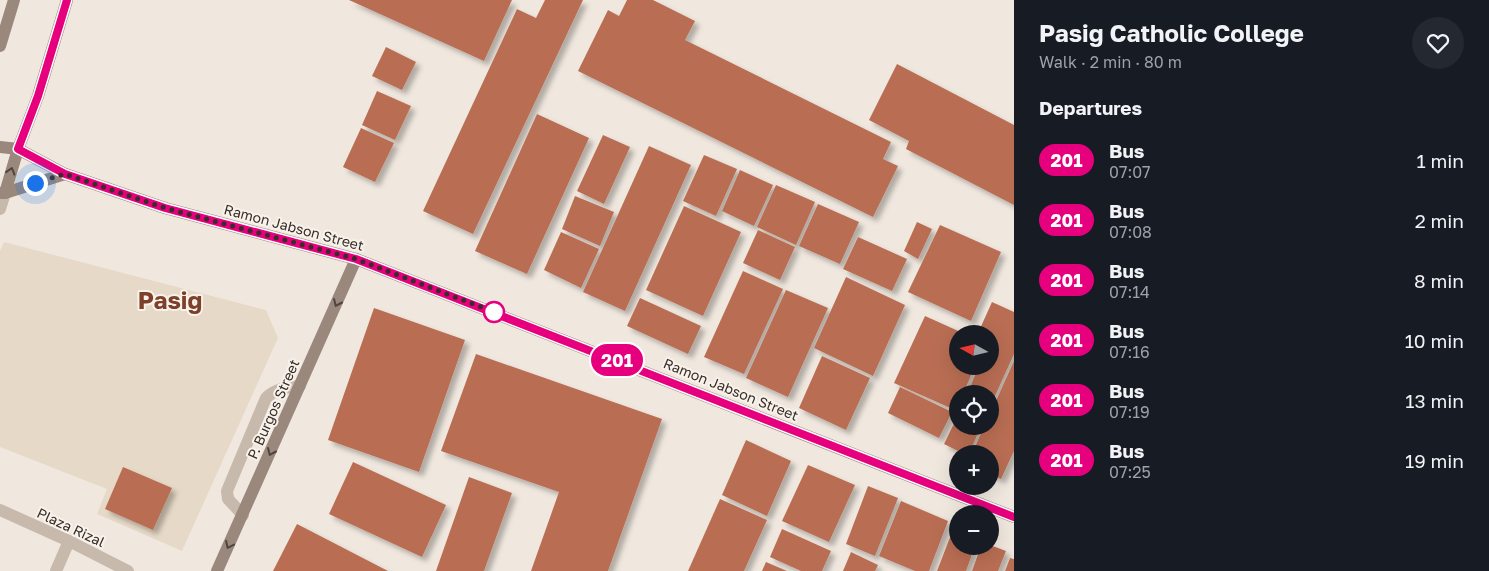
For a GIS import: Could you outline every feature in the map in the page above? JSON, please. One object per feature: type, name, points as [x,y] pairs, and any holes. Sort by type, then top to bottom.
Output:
[{"type":"main road","points":[[0,46],[14,0]]},
{"type":"main road","points":[[2,193],[38,96],[67,0]]},
{"type":"main road","points":[[0,147],[18,149]]},
{"type":"main road","name":"Ramon Jabson Street","points":[[18,149],[65,174],[165,208],[356,259],[1014,517]]},
{"type":"main road","points":[[2,193],[65,174]]},
{"type":"main road","name":"P. Burgos Street","points":[[217,571],[356,259]]},
{"type":"street","points":[[0,209],[2,193]]},
{"type":"street","points":[[243,515],[228,499],[227,491],[266,398],[272,392],[280,389],[300,386]]},
{"type":"street","name":"Plaza Rizal","points":[[0,510],[70,541],[128,571]]},
{"type":"street","points":[[56,571],[70,541]]},
{"type":"shaded area","points":[[4,242],[266,310],[278,338],[182,551],[97,514],[107,489],[0,447],[0,251]]},
{"type":"building","points":[[349,0],[512,0],[484,61]]},
{"type":"building","points":[[545,0],[583,0],[473,234],[423,211],[517,9],[536,18]]},
{"type":"building","points":[[627,0],[653,0],[695,21],[685,40],[891,142],[883,159],[898,166],[873,217],[578,71],[608,10],[619,16]]},
{"type":"building","points":[[386,47],[416,62],[402,90],[372,76]]},
{"type":"building","points":[[897,64],[1014,125],[1014,205],[906,149],[909,141],[869,120]]},
{"type":"building","points":[[377,91],[411,106],[395,140],[362,125]]},
{"type":"building","points":[[537,114],[589,138],[527,274],[475,251]]},
{"type":"building","points":[[361,128],[394,143],[375,182],[343,167]]},
{"type":"building","points":[[603,135],[630,147],[604,204],[577,191]]},
{"type":"building","points":[[649,146],[691,165],[625,311],[583,292]]},
{"type":"building","points":[[704,155],[737,169],[716,216],[683,201]]},
{"type":"building","points":[[740,170],[773,185],[754,226],[722,211]]},
{"type":"building","points":[[776,185],[815,202],[796,245],[757,227]]},
{"type":"building","points":[[575,196],[614,212],[600,246],[562,229]]},
{"type":"building","points":[[818,204],[859,222],[840,264],[799,246]]},
{"type":"building","points":[[684,206],[741,232],[703,316],[646,290]]},
{"type":"building","points":[[917,222],[932,229],[918,259],[904,251]]},
{"type":"building","points":[[940,225],[1001,252],[971,321],[908,292]]},
{"type":"building","points":[[758,230],[795,247],[780,280],[743,263]]},
{"type":"building","points":[[561,232],[599,249],[581,288],[544,270]]},
{"type":"building","points":[[858,237],[907,259],[892,291],[843,269]]},
{"type":"building","points":[[743,271],[783,289],[744,374],[704,357]]},
{"type":"building","points":[[846,277],[905,305],[873,376],[814,348]]},
{"type":"building","points":[[786,290],[828,308],[788,397],[746,378]]},
{"type":"building","points":[[640,298],[701,326],[688,354],[627,326]]},
{"type":"building","points":[[992,302],[1014,312],[1014,354],[999,387],[999,385],[971,385],[975,375],[999,375],[999,325],[982,325]]},
{"type":"building","points":[[374,308],[465,340],[419,472],[328,440]]},
{"type":"building","points":[[925,316],[949,327],[949,375],[971,375],[967,385],[949,385],[949,407],[894,383]]},
{"type":"building","points":[[476,354],[662,419],[608,571],[531,571],[559,492],[441,451]]},
{"type":"building","points":[[822,356],[870,378],[846,430],[799,408]]},
{"type":"building","points":[[1014,361],[1014,451],[1001,479],[999,478],[999,445],[976,445],[980,435],[999,435],[999,394]]},
{"type":"building","points":[[900,387],[949,411],[949,418],[939,438],[888,413]]},
{"type":"building","points":[[949,434],[977,435],[973,445],[949,446],[944,444]]},
{"type":"building","points":[[746,440],[791,461],[767,516],[722,495]]},
{"type":"building","points":[[353,462],[446,505],[422,557],[329,514]]},
{"type":"building","points":[[808,465],[855,485],[829,542],[782,521]]},
{"type":"building","points":[[123,467],[172,488],[153,530],[105,509]]},
{"type":"building","points":[[469,477],[512,493],[484,571],[436,571]]},
{"type":"building","points":[[868,486],[898,498],[875,556],[846,544]]},
{"type":"building","points":[[720,499],[767,520],[744,571],[688,571]]},
{"type":"building","points":[[901,501],[948,521],[929,571],[915,571],[879,556]]},
{"type":"building","points":[[297,524],[388,571],[273,571]]},
{"type":"building","points":[[782,529],[831,551],[822,571],[801,571],[770,557]]},
{"type":"building","points":[[949,540],[949,555],[972,555],[966,571],[937,571]]},
{"type":"building","points":[[999,548],[1006,551],[998,571],[972,571],[978,555],[999,555]]},
{"type":"building","points":[[851,552],[878,565],[875,571],[843,571]]},
{"type":"building","points":[[1010,558],[1014,559],[1014,571],[1005,571]]},
{"type":"building","points":[[766,562],[787,571],[762,571]]},
{"type":"bus line","name":"201","points":[[67,0],[38,96],[18,149],[65,174],[165,208],[356,259],[1014,517]]},
{"type":"district","name":"Pasig","points":[[170,299]]},
{"type":"route","points":[[35,183],[65,174],[165,208],[356,259],[494,312]]}]
